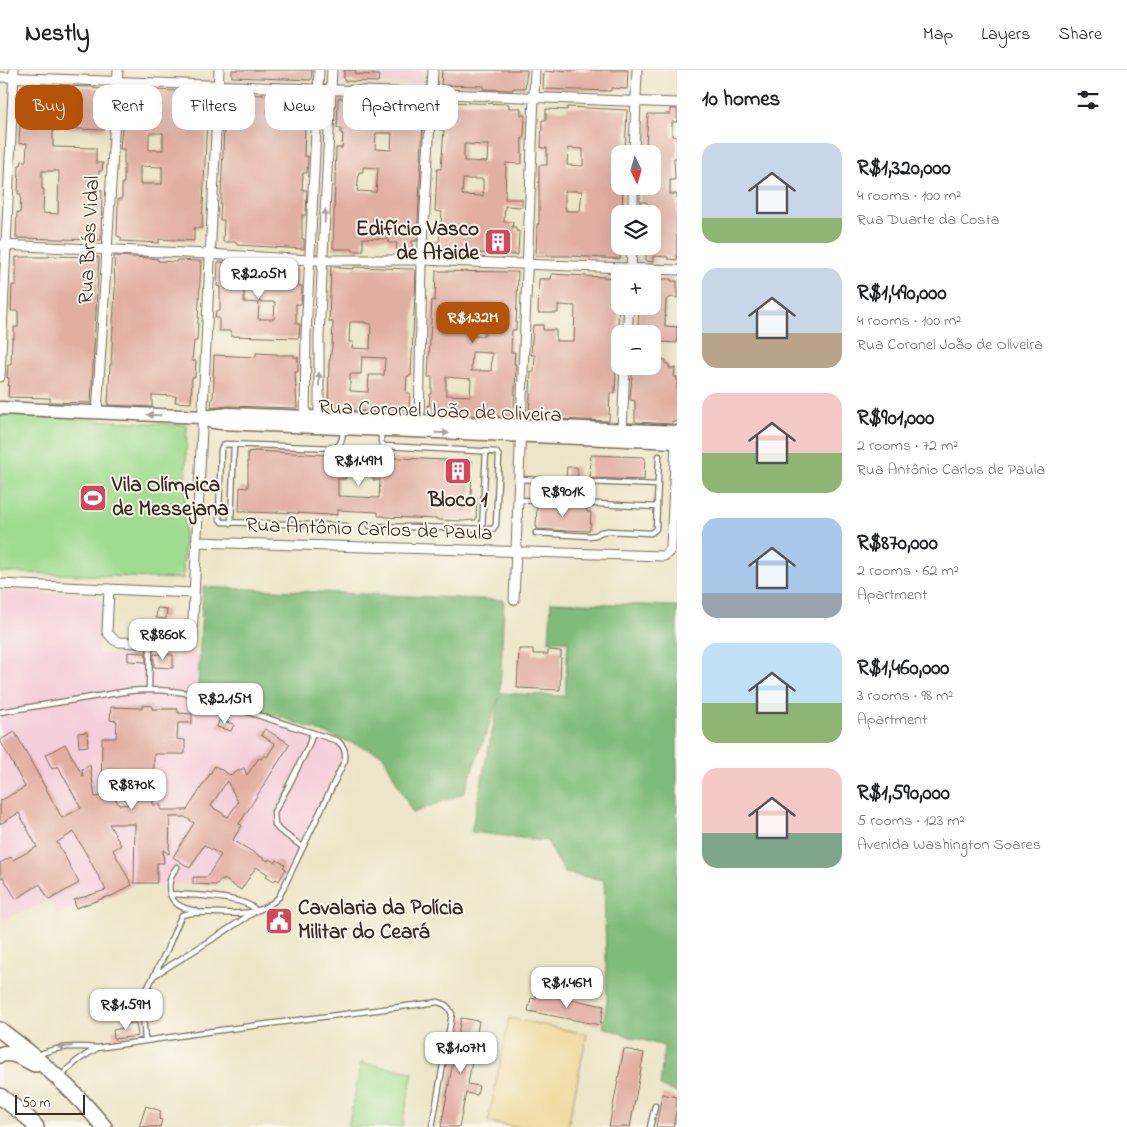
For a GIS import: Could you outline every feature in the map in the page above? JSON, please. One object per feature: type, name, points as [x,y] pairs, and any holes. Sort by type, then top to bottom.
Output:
[{"type":"highway","points":[[0,1030],[48,1069],[84,1103],[104,1127]]},
{"type":"highway","points":[[0,1056],[10,1053],[48,1069]]},
{"type":"highway","points":[[0,1096],[27,1117],[36,1127]]},
{"type":"street","name":"Rua Brás Vidal","points":[[97,413],[118,70]]},
{"type":"street","points":[[0,76],[14,74],[218,85],[218,70]]},
{"type":"street","points":[[318,85],[319,70]]},
{"type":"street","points":[[332,70],[332,85]]},
{"type":"street","points":[[432,85],[433,70]]},
{"type":"street","points":[[514,600],[535,70]]},
{"type":"street","points":[[634,145],[637,70]]},
{"type":"street","points":[[0,377],[3,245],[14,74]]},
{"type":"street","points":[[458,95],[677,103]]},
{"type":"street","points":[[109,589],[107,632],[114,640],[119,642],[185,645],[192,639],[216,130]]},
{"type":"street","points":[[305,422],[306,335],[316,130]]},
{"type":"street","points":[[319,423],[319,336],[330,130]]},
{"type":"street","points":[[419,426],[422,260],[430,130]]},
{"type":"street","points":[[314,168],[328,169]]},
{"type":"street","points":[[3,245],[310,260],[422,260],[611,270]]},
{"type":"street","points":[[661,270],[677,270]]},
{"type":"street","points":[[306,335],[319,336]]},
{"type":"street","points":[[622,430],[625,375]]},
{"type":"street","name":"Rua Coronel João de Oliveira","points":[[0,408],[203,417],[210,421],[221,423],[305,422],[677,439]]},
{"type":"street","name":"Rua Coronel João de Oliveira","points":[[319,423],[343,428],[381,430],[419,426]]},
{"type":"street","name":"Rua Coronel João de Oliveira","points":[[520,431],[622,430],[677,439]]},
{"type":"street","name":"Rua Antônio Carlos de Paula","points":[[196,542],[664,556],[671,548],[677,439]]},
{"type":"street","points":[[0,584],[193,593]]},
{"type":"lane","points":[[343,428],[342,442],[335,448],[225,444],[221,449],[219,518],[222,522],[346,526]]},
{"type":"lane","points":[[370,526],[492,530],[496,525],[500,456],[496,452],[384,446],[381,442],[381,430]]},
{"type":"lane","points":[[231,522],[234,444]]},
{"type":"lane","points":[[482,529],[486,452]]},
{"type":"lane","points":[[536,533],[589,536],[605,532],[652,533],[656,529],[659,456]]},
{"type":"lane","points":[[518,479],[658,485]]},
{"type":"lane","points":[[518,500],[657,507]]},
{"type":"lane","points":[[149,690],[150,643]]},
{"type":"lane","points":[[0,712],[87,697],[149,690],[173,691],[192,694],[338,741],[343,746],[346,753],[345,760],[279,897],[268,906],[256,911],[153,976]]},
{"type":"lane","points":[[303,847],[275,824],[274,812],[308,747],[313,733]]},
{"type":"lane","points":[[177,867],[169,884],[170,894],[174,902],[183,908],[200,912],[241,914],[256,911]]},
{"type":"lane","points":[[170,894],[216,896],[254,907],[256,911]]},
{"type":"lane","points":[[145,1041],[143,1013],[146,991],[164,958],[182,915],[200,912]]},
{"type":"lane","points":[[34,1056],[57,1048],[81,1046],[97,1048],[438,1002],[449,1008],[452,1014],[432,1127]]},
{"type":"lane","points":[[59,1080],[67,1068],[97,1048]]},
{"type":"lane","points":[[650,1127],[655,1106]]},
{"type":"shaded area","points":[[341,70],[424,70],[423,84],[339,82]]},
{"type":"shaded area","points":[[0,591],[93,595],[102,600],[99,654],[127,655],[128,652],[199,654],[198,687],[340,745],[341,758],[282,882],[254,869],[242,890],[223,878],[218,885],[136,884],[113,896],[56,915],[50,901],[4,920],[0,914]]},
{"type":"green space","name":"Vila Olímpica de Messejana","points":[[0,415],[187,425],[183,579],[0,572]]},
{"type":"green space","points":[[203,587],[504,600],[500,693],[565,696],[568,641],[549,641],[551,602],[677,606],[677,1093],[660,1086],[664,1046],[603,1027],[607,999],[604,880],[565,873],[547,841],[471,832],[499,698],[464,793],[413,813],[382,754],[198,687]]},
{"type":"green space","points":[[361,1063],[413,1072],[402,1127],[348,1127]]},
{"type":"sand","points":[[509,1018],[587,1034],[568,1127],[514,1127],[488,1122]]},
{"type":"building","points":[[232,70],[312,70],[311,80],[232,77]]},
{"type":"building","points":[[344,70],[356,70],[355,74],[379,75],[378,82],[344,81]]},
{"type":"building","points":[[442,70],[527,70],[525,88],[513,88],[513,90],[483,89],[484,86],[441,85]]},
{"type":"building","points":[[555,70],[628,70],[627,89],[611,88],[611,91],[543,89],[544,71],[555,72]]},
{"type":"building","points":[[83,87],[93,87],[93,130],[83,129]]},
{"type":"building","points":[[162,90],[172,91],[172,130],[206,130],[202,228],[194,228],[194,241],[159,239],[159,243],[121,241],[121,237],[117,236],[118,199],[122,199],[122,183],[124,183],[124,149],[120,149],[122,130],[162,130]],"holes":[[[149,133],[163,133],[163,150],[149,150]],[[140,166],[162,167],[162,184],[140,184]]]},
{"type":"building","points":[[255,95],[265,95],[265,130],[305,130],[304,156],[308,156],[307,173],[303,173],[302,190],[307,190],[306,215],[302,215],[304,249],[237,245],[237,242],[223,242],[224,220],[220,220],[224,130],[255,130]]},
{"type":"building","points":[[338,98],[343,98],[343,130],[423,130],[417,241],[412,241],[412,251],[396,250],[397,243],[388,243],[389,239],[363,238],[363,251],[334,249],[336,148],[342,148],[343,134],[341,134],[341,128],[337,128]],"holes":[[[376,133],[392,133],[391,150],[375,149]],[[363,167],[378,168],[376,192],[357,191],[359,172],[363,172]]]},
{"type":"building","points":[[458,103],[509,104],[509,108],[521,108],[521,115],[525,115],[524,138],[522,138],[522,164],[506,163],[505,199],[522,199],[522,207],[505,206],[504,222],[513,222],[512,227],[516,227],[516,231],[519,231],[518,255],[476,253],[476,256],[432,254],[433,242],[439,242],[442,212],[435,211],[437,169],[441,169],[444,130],[458,130]],"holes":[[[464,144],[488,145],[487,162],[464,161]],[[463,179],[483,179],[483,196],[462,195]]]},
{"type":"building","points":[[567,107],[627,110],[625,145],[611,145],[611,195],[623,195],[622,205],[611,205],[611,255],[620,255],[620,259],[536,256],[537,224],[539,224],[539,165],[547,165],[547,148],[541,148],[542,120],[546,120],[546,109],[567,110]],"holes":[[[568,148],[583,149],[583,166],[567,165]],[[565,191],[582,191],[580,211],[566,211]]]},
{"type":"building","points":[[670,109],[677,109],[677,122],[672,122],[672,136],[677,137],[677,158],[674,158],[675,180],[670,180],[670,194],[677,194],[677,260],[653,256],[653,262],[646,261],[646,255],[661,255],[661,205],[647,205],[647,202],[640,202],[640,195],[661,195],[661,145],[646,145],[648,114],[670,114]]},
{"type":"building","points":[[20,130],[53,130],[53,147],[96,148],[96,163],[103,163],[102,171],[99,171],[99,190],[102,190],[101,240],[16,238],[17,212],[20,213],[21,194],[18,194],[19,165],[21,165],[22,161],[26,161],[27,143],[19,144]],"holes":[[[42,171],[59,171],[58,214],[43,213],[44,189],[42,189]]]},
{"type":"building","points":[[114,256],[150,258],[158,259],[158,261],[201,261],[197,341],[194,341],[192,361],[196,361],[195,377],[192,377],[191,403],[175,402],[176,396],[152,395],[152,407],[108,405],[115,288]]},
{"type":"building","points":[[16,257],[99,257],[91,403],[50,402],[50,398],[8,397],[8,365],[11,365],[14,327],[18,327],[18,311],[11,311],[12,285],[16,285]]},
{"type":"building","points":[[218,262],[286,265],[286,268],[298,268],[298,286],[302,286],[301,304],[296,304],[296,324],[300,324],[299,338],[231,336],[231,331],[219,331],[219,318],[215,318],[216,311],[220,311],[220,287],[217,286]],"holes":[[[244,285],[260,286],[259,302],[275,302],[274,319],[258,319],[259,303],[244,302]]]},
{"type":"building","points":[[331,266],[354,269],[354,267],[414,269],[416,272],[411,376],[407,376],[406,393],[410,393],[409,410],[382,409],[382,412],[328,410],[329,360],[332,347],[333,322],[329,322]],"holes":[[[350,322],[371,324],[370,349],[352,348],[353,342],[349,342]],[[362,357],[385,358],[384,375],[369,375],[368,392],[350,391],[350,374],[361,374]]]},
{"type":"building","points":[[436,271],[518,272],[516,330],[512,330],[511,352],[515,352],[514,364],[516,364],[514,417],[427,413],[427,405],[429,406],[430,394],[432,394],[432,377],[428,377],[432,300],[435,301]],"holes":[[[471,319],[485,320],[484,336],[470,336]],[[472,352],[492,353],[491,371],[471,371]],[[446,377],[471,379],[470,396],[446,395]]]},
{"type":"building","points":[[552,274],[611,277],[611,315],[618,315],[618,325],[611,325],[611,375],[616,375],[615,393],[610,393],[609,421],[529,418],[531,372],[534,372],[535,355],[531,355],[533,325],[543,325],[543,330],[556,330],[556,341],[574,341],[575,306],[558,305],[558,313],[538,313],[539,279],[551,279]]},
{"type":"building","points":[[661,279],[677,281],[677,298],[672,297],[666,300],[665,326],[677,327],[677,343],[661,342],[661,325],[638,324],[639,315],[661,315]]},
{"type":"building","points":[[256,353],[294,355],[294,357],[298,357],[298,372],[295,372],[297,408],[228,406],[211,408],[214,355],[256,357]]},
{"type":"building","points":[[661,359],[666,360],[669,368],[675,368],[674,377],[677,377],[677,422],[672,421],[672,424],[635,422],[635,401],[630,400],[632,375],[661,375]]},
{"type":"building","points":[[248,452],[346,456],[345,479],[338,479],[338,496],[379,498],[380,480],[373,480],[374,457],[472,461],[471,497],[477,497],[476,520],[385,517],[378,516],[378,512],[337,510],[337,515],[239,511],[240,487],[248,488]]},
{"type":"building","points":[[592,455],[643,457],[645,458],[644,480],[590,478]]},
{"type":"building","points":[[567,467],[577,467],[577,477],[566,477]]},
{"type":"building","points":[[537,505],[586,507],[587,512],[591,512],[590,530],[537,529]]},
{"type":"building","points":[[157,608],[167,609],[166,619],[156,618]]},
{"type":"building","points":[[519,649],[533,649],[533,654],[548,654],[548,650],[561,651],[560,690],[517,688]]},
{"type":"building","points":[[128,652],[146,653],[146,662],[128,661]]},
{"type":"building","points":[[154,654],[173,655],[173,668],[154,667]]},
{"type":"building","points":[[142,705],[152,706],[152,709],[178,709],[178,713],[192,714],[192,723],[178,723],[177,739],[185,740],[185,754],[154,754],[154,774],[158,774],[158,785],[154,785],[153,805],[161,805],[161,810],[187,810],[215,766],[230,775],[244,768],[247,775],[259,758],[261,759],[264,755],[267,757],[275,744],[261,735],[265,729],[290,744],[239,824],[242,825],[233,840],[268,861],[269,859],[275,863],[277,860],[285,865],[283,867],[286,869],[279,881],[276,879],[274,881],[266,876],[268,874],[256,867],[241,890],[224,879],[223,881],[220,880],[217,885],[193,884],[193,877],[207,877],[221,855],[204,845],[190,868],[173,857],[194,823],[185,817],[170,817],[169,854],[163,850],[164,863],[157,863],[157,883],[134,883],[135,824],[109,824],[121,845],[113,850],[132,885],[110,897],[76,908],[74,900],[106,890],[74,832],[57,842],[79,883],[49,900],[40,884],[16,899],[3,877],[0,878],[0,863],[11,857],[13,860],[37,847],[19,813],[0,824],[0,801],[25,787],[0,740],[15,732],[62,818],[81,808],[58,766],[52,769],[45,755],[65,744],[83,776],[82,769],[90,765],[95,797],[101,796],[102,738],[116,738],[117,721],[110,720],[111,707],[142,708]],"holes":[[[131,777],[131,804],[119,805],[110,789]],[[227,781],[238,802],[228,817],[211,806]]]},
{"type":"building","points":[[219,720],[234,724],[231,731],[217,727]]},
{"type":"building","points":[[87,732],[88,746],[79,747],[78,733]]},
{"type":"building","points":[[537,992],[604,1006],[600,1025],[528,1011],[531,998],[536,999]]},
{"type":"building","points":[[461,1018],[479,1021],[468,1084],[479,1086],[477,1095],[466,1093],[459,1127],[441,1127]]},
{"type":"building","points":[[136,1023],[138,1036],[114,1039],[113,1030],[124,1028],[123,1024]]},
{"type":"building","points":[[624,1049],[644,1053],[630,1127],[609,1127]]},
{"type":"building","points":[[662,1094],[677,1097],[673,1127],[656,1127]]},
{"type":"building","points":[[146,1106],[161,1111],[159,1119],[162,1120],[160,1127],[139,1127]]},
{"type":"place","name":"Edifício Vasco de Ataide","points":[[498,242]]},
{"type":"place","name":"Bloco 1","points":[[458,471]]},
{"type":"place","name":"Vila Olímpica de Messejana","points":[[93,498]]},
{"type":"place","name":"Cavalaria da Polícia Militar do Ceará","points":[[279,921]]}]
